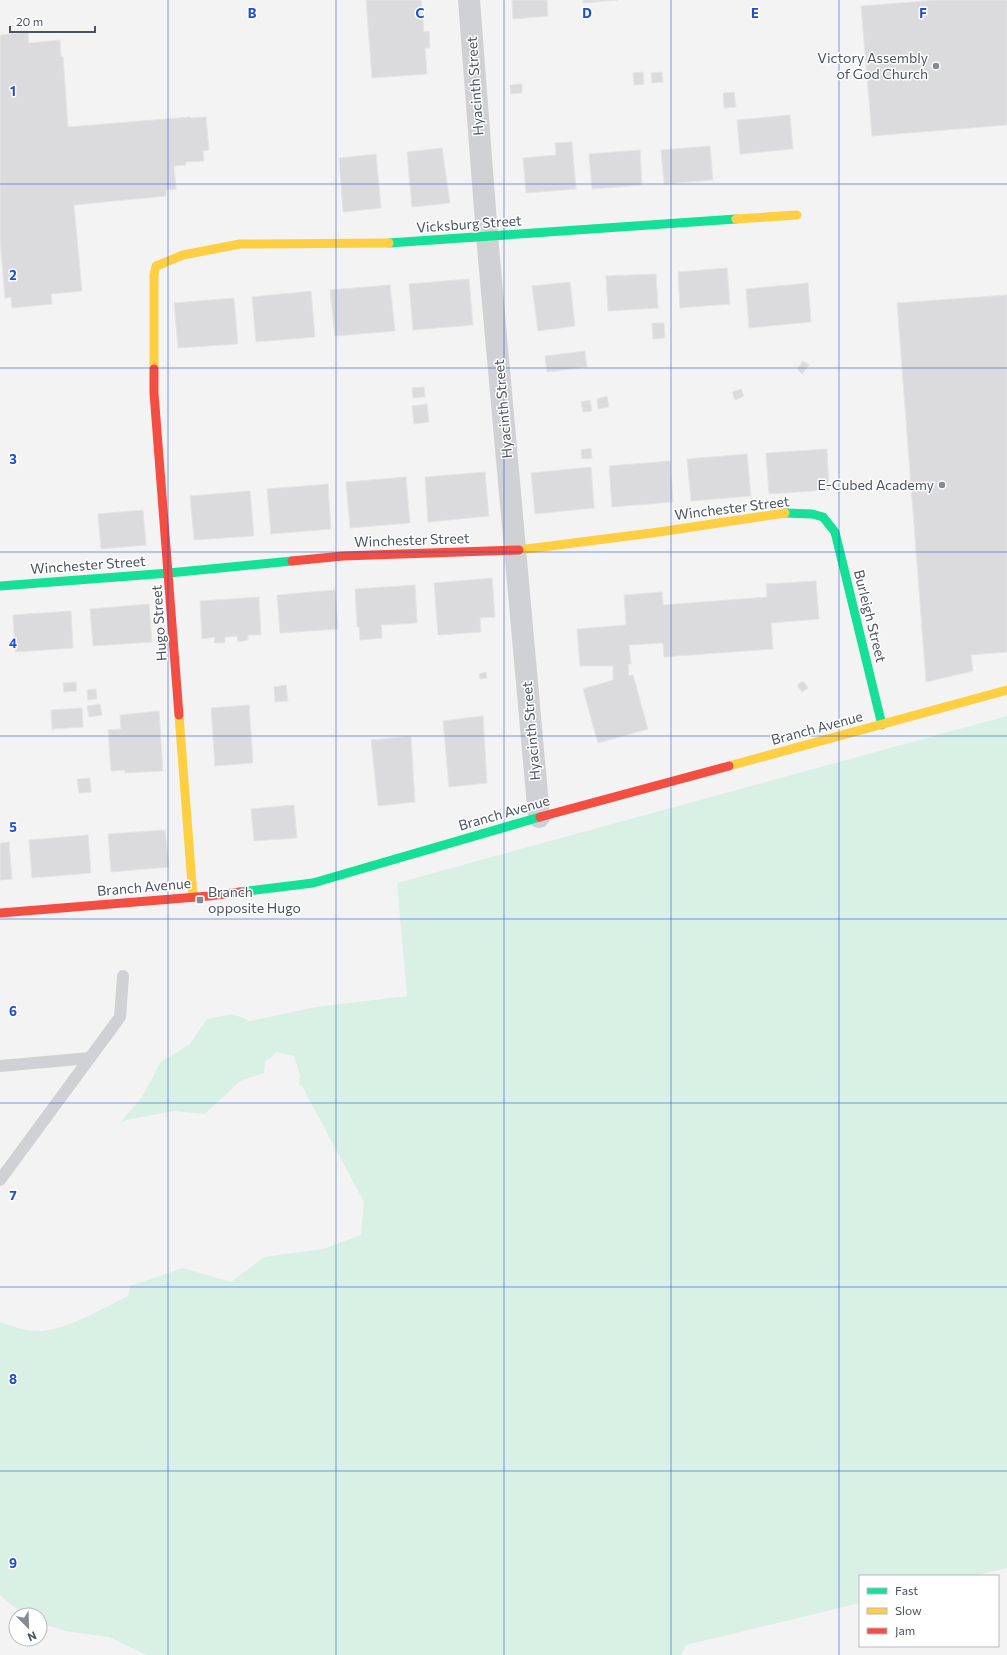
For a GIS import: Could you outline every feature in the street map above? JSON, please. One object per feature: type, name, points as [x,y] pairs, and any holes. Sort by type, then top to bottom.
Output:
[{"type":"street","name":"Hyacinth Street","points":[[469,0],[487,236],[538,817]]},
{"type":"street","name":"Vicksburg Street","points":[[154,276],[156,266],[183,255],[240,244],[375,244],[797,215]]},
{"type":"street","name":"Hugo Street","points":[[154,276],[154,393],[193,897]]},
{"type":"street","name":"Winchester Street","points":[[0,586],[169,573],[343,556],[515,550],[666,531],[786,513],[812,514],[823,517]]},
{"type":"street","name":"Burleigh Street","points":[[823,517],[835,532],[882,725]]},
{"type":"street","name":"Branch Avenue","points":[[0,913],[224,895],[313,883],[538,817],[1007,690]]},
{"type":"lane","points":[[0,1180],[120,1018],[123,976]]},
{"type":"lane","points":[[0,1066],[90,1058]]},
{"type":"green space","points":[[1007,716],[1007,1568],[977,1575],[859,1575],[859,1603],[686,1645],[681,1655],[146,1655],[109,1637],[65,1631],[48,1626],[48,1607],[14,1607],[0,1595],[0,1322],[31,1331],[53,1329],[76,1322],[128,1296],[130,1286],[183,1268],[231,1282],[264,1257],[323,1249],[361,1235],[364,1202],[302,1086],[299,1085],[300,1075],[294,1056],[277,1052],[265,1062],[264,1073],[240,1081],[205,1114],[173,1111],[127,1120],[120,1123],[142,1097],[161,1062],[190,1044],[207,1019],[233,1014],[250,1021],[316,1007],[407,996],[397,883]]},
{"type":"building","points":[[366,0],[421,0],[424,32],[429,31],[430,48],[425,48],[427,74],[372,78]]},
{"type":"building","points":[[512,0],[547,0],[548,16],[513,19]]},
{"type":"building","points":[[583,0],[618,0],[583,3]]},
{"type":"building","name":"Victory Assembly of God Church","points":[[936,0],[1007,0],[1007,125],[872,136],[861,6]]},
{"type":"building","points":[[28,32],[29,43],[60,40],[61,57],[63,57],[68,127],[206,117],[209,150],[203,151],[204,161],[186,162],[186,165],[174,166],[176,189],[166,190],[166,196],[74,205],[82,291],[51,294],[52,304],[12,308],[11,297],[5,298],[0,241],[0,35]]},
{"type":"building","points":[[643,72],[644,84],[634,85],[633,73]]},
{"type":"building","points":[[662,72],[663,82],[652,83],[651,73]]},
{"type":"building","points":[[522,84],[522,93],[511,94],[510,85]]},
{"type":"building","points":[[734,92],[736,107],[724,108],[723,93]]},
{"type":"building","points":[[790,115],[793,149],[740,154],[737,120]]},
{"type":"building","points":[[572,142],[576,189],[526,193],[523,158],[556,155],[555,143]]},
{"type":"building","points":[[710,146],[713,180],[664,184],[661,150]]},
{"type":"building","points":[[442,148],[450,203],[412,207],[407,152]]},
{"type":"building","points":[[640,150],[642,185],[592,189],[589,154]]},
{"type":"building","points":[[376,154],[381,208],[343,212],[339,158]]},
{"type":"building","points":[[727,268],[730,304],[680,308],[678,272]]},
{"type":"building","points":[[656,274],[658,308],[608,311],[606,276]]},
{"type":"building","points":[[469,279],[473,325],[413,330],[409,284]]},
{"type":"building","points":[[570,282],[575,326],[538,331],[532,286]]},
{"type":"building","points":[[808,283],[811,322],[749,328],[746,289]]},
{"type":"building","points":[[390,285],[395,331],[335,336],[330,290]]},
{"type":"building","points":[[311,291],[315,337],[256,342],[252,297]]},
{"type":"building","name":"E-Cubed Academy","points":[[1007,295],[1007,652],[971,655],[973,671],[926,682],[897,303]]},
{"type":"building","points":[[234,298],[238,344],[178,348],[174,303]]},
{"type":"building","points":[[652,323],[664,323],[665,338],[653,339]]},
{"type":"building","points":[[585,351],[587,367],[547,372],[545,356]]},
{"type":"building","points":[[803,361],[809,365],[802,374],[797,369]]},
{"type":"building","points":[[424,387],[425,397],[413,398],[412,388]]},
{"type":"building","points":[[741,389],[744,396],[735,400],[732,392]]},
{"type":"building","points":[[607,396],[609,407],[598,409],[597,399]]},
{"type":"building","points":[[590,400],[592,411],[583,412],[581,402]]},
{"type":"building","points":[[427,404],[429,422],[414,424],[412,406]]},
{"type":"building","points":[[591,448],[592,458],[582,459],[581,450]]},
{"type":"building","points":[[827,449],[829,490],[769,494],[766,453]]},
{"type":"building","points":[[747,454],[751,496],[691,501],[687,459]]},
{"type":"building","points":[[670,461],[673,502],[612,507],[609,466]]},
{"type":"building","points":[[591,467],[594,508],[535,514],[531,473]]},
{"type":"building","points":[[485,472],[489,516],[428,522],[425,477]]},
{"type":"building","points":[[406,477],[410,523],[350,528],[346,482]]},
{"type":"building","points":[[328,484],[331,529],[271,534],[267,489]]},
{"type":"building","points":[[250,491],[254,536],[194,540],[190,496]]},
{"type":"building","points":[[143,510],[146,545],[101,549],[98,514]]},
{"type":"building","points":[[492,578],[495,617],[480,618],[481,632],[438,635],[434,583]]},
{"type":"building","points":[[816,581],[819,619],[771,623],[773,649],[664,657],[663,643],[629,645],[631,664],[628,664],[629,676],[633,675],[648,729],[598,743],[583,689],[613,680],[613,666],[580,666],[577,629],[626,625],[624,595],[662,592],[663,605],[767,597],[766,584]]},
{"type":"building","points":[[415,585],[417,623],[381,625],[382,638],[360,640],[359,627],[357,627],[355,589]]},
{"type":"building","points":[[335,590],[338,629],[280,633],[277,595]]},
{"type":"building","points":[[259,597],[261,635],[248,635],[248,640],[238,642],[237,636],[225,637],[225,643],[214,643],[215,637],[202,639],[200,601]]},
{"type":"building","points":[[149,604],[152,642],[93,646],[90,609]]},
{"type":"building","points":[[71,611],[73,648],[15,652],[13,615]]},
{"type":"building","points":[[486,672],[487,678],[480,679],[479,674]]},
{"type":"building","points":[[803,681],[808,688],[802,692],[797,685]]},
{"type":"building","points":[[76,682],[77,691],[64,692],[63,683]]},
{"type":"building","points":[[286,685],[288,701],[275,702],[274,687]]},
{"type":"building","points":[[96,689],[97,699],[88,700],[87,690]]},
{"type":"building","points":[[100,704],[102,715],[89,717],[87,706]]},
{"type":"building","points":[[249,705],[253,763],[215,766],[211,708]]},
{"type":"building","points":[[82,708],[83,727],[52,729],[51,710]]},
{"type":"building","points":[[159,711],[163,771],[125,773],[125,770],[111,771],[108,730],[121,729],[120,715]]},
{"type":"building","points":[[483,716],[487,783],[449,787],[443,721]]},
{"type":"building","points":[[411,736],[415,802],[378,806],[371,740]]},
{"type":"building","points":[[90,778],[91,792],[79,793],[77,779]]},
{"type":"building","points":[[294,805],[297,838],[254,841],[251,809]]},
{"type":"building","points":[[165,830],[169,867],[111,872],[108,834]]},
{"type":"building","points":[[88,835],[91,873],[32,878],[29,840]]},
{"type":"building","points":[[9,842],[12,879],[0,880],[0,843]]},
{"type":"traffic: fast","points":[[389,243],[736,219]]},
{"type":"traffic: fast","points":[[785,513],[812,514],[823,517],[835,532],[882,725]]},
{"type":"traffic: fast","points":[[0,586],[169,573],[292,561]]},
{"type":"traffic: fast","points":[[240,892],[313,883],[540,817]]},
{"type":"traffic: slow","points":[[736,219],[797,215]]},
{"type":"traffic: slow","points":[[154,369],[154,275],[156,266],[183,255],[240,244],[389,243]]},
{"type":"traffic: slow","points":[[519,550],[659,532],[785,513]]},
{"type":"traffic: slow","points":[[729,766],[1007,690]]},
{"type":"traffic: slow","points":[[179,715],[193,897]]},
{"type":"traffic: jam","points":[[154,369],[154,393],[179,715]]},
{"type":"traffic: jam","points":[[292,561],[343,556],[519,550]]},
{"type":"traffic: jam","points":[[540,817],[729,766]]},
{"type":"traffic: jam","points":[[0,913],[209,896],[240,892]]},
{"type":"place","name":"Victory Assembly of God Church","points":[[936,66]]},
{"type":"place","name":"E-Cubed Academy","points":[[942,485]]},
{"type":"place","name":"Branch opposite Hugo","points":[[200,900]]}]
